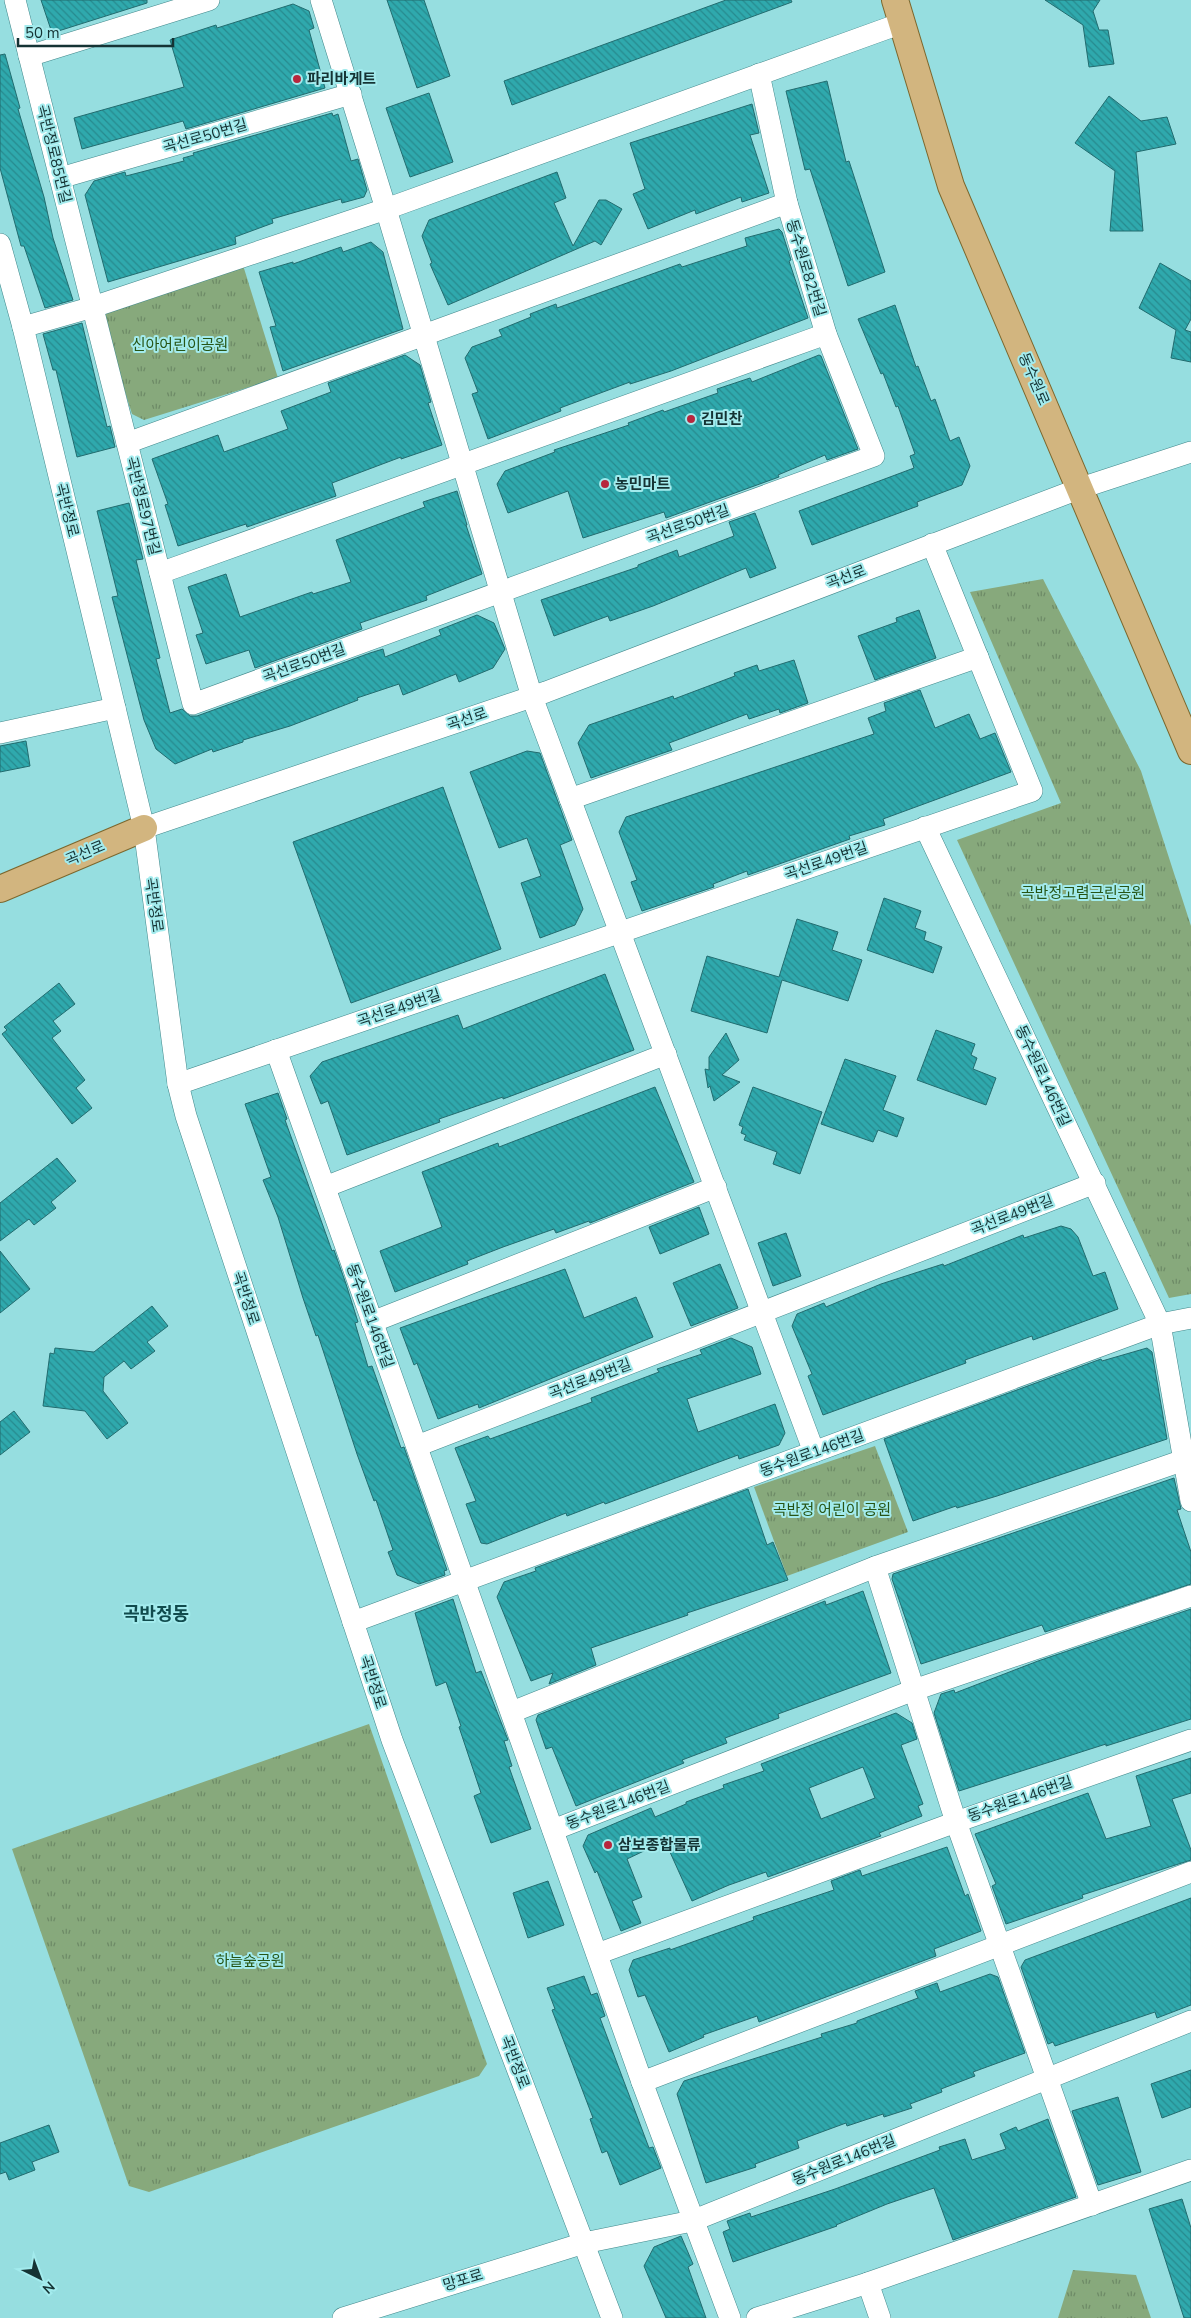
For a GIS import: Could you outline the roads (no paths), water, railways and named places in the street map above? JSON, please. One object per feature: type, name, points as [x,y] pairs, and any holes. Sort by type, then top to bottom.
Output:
[{"type":"main road","name":"동수원로","points":[[898,11],[951,186],[1081,488],[1191,752]]},
{"type":"main road","name":"곡선로","points":[[0,889],[144,828]]},
{"type":"street","name":"곡반정로85번길","points":[[15,0],[93,308]]},
{"type":"street","points":[[30,56],[209,0]]},
{"type":"street","points":[[321,0],[386,209],[532,697],[814,1452]]},
{"type":"street","points":[[23,327],[93,308],[386,209],[759,74],[898,11]]},
{"type":"street","name":"동수원로82번길","points":[[759,74],[787,204],[826,334],[874,456]]},
{"type":"street","name":"곡선로50번길","points":[[60,178],[351,94]]},
{"type":"street","points":[[127,443],[787,204]]},
{"type":"street","name":"곡반정로","points":[[0,244],[23,327],[144,828],[178,1084],[189,1125],[392,1740],[612,2318]]},
{"type":"street","name":"곡반정로97번길","points":[[93,308],[193,704]]},
{"type":"street","points":[[160,573],[826,334]]},
{"type":"street","name":"곡선로","points":[[144,828],[532,697],[1081,488],[1191,452]]},
{"type":"street","name":"곡선로50번길","points":[[193,704],[874,456]]},
{"type":"street","points":[[570,798],[978,657],[932,544]]},
{"type":"street","name":"곡선로49번길","points":[[178,1084],[1032,791],[978,657]]},
{"type":"street","points":[[0,733],[115,708]]},
{"type":"street","name":"동수원로146번길","points":[[925,827],[1160,1324],[1191,1501]]},
{"type":"street","name":"동수원로146번길","points":[[276,1050],[642,2082],[692,2221],[730,2318]]},
{"type":"street","points":[[324,1188],[666,1054]]},
{"type":"street","name":"곡선로49번길","points":[[417,1446],[1094,1183]]},
{"type":"street","points":[[372,1322],[716,1187]]},
{"type":"street","name":"동수원로146번길","points":[[353,1622],[1160,1324],[1191,1318]]},
{"type":"street","points":[[512,1712],[875,1567],[1184,1460]]},
{"type":"street","points":[[875,1567],[956,1822],[1092,2205]]},
{"type":"street","name":"동수원로146번길","points":[[553,1830],[914,1690],[1191,1596]]},
{"type":"street","name":"동수원로146번길","points":[[597,1954],[956,1822],[1191,1740]]},
{"type":"street","points":[[642,2082],[1191,1872]]},
{"type":"street","name":"동수원로146번길","points":[[692,2221],[1191,2020]]},
{"type":"street","points":[[757,2318],[868,2283],[1191,2170]]},
{"type":"street","name":"망포로","points":[[343,2318],[584,2243],[692,2221]]},
{"type":"street","points":[[868,2283],[880,2318]]},
{"type":"place","name":"파리바게트","points":[[297,79]]},
{"type":"place","name":"김민찬","points":[[691,419]]},
{"type":"place","name":"농민마트","points":[[605,484]]},
{"type":"place","name":"삼보종합물류","points":[[608,1845]]},
{"type":"district","name":"곡반정동","points":[[156,1614]]},
{"type":"park label","name":"신아어린이공원","points":[[180,345]]},
{"type":"park label","name":"곡반정고렴근린공원","points":[[1083,893]]},
{"type":"park label","name":"곡반정 어린이 공원","points":[[832,1510]]},
{"type":"park label","name":"하늘숲공원","points":[[250,1961]]}]
